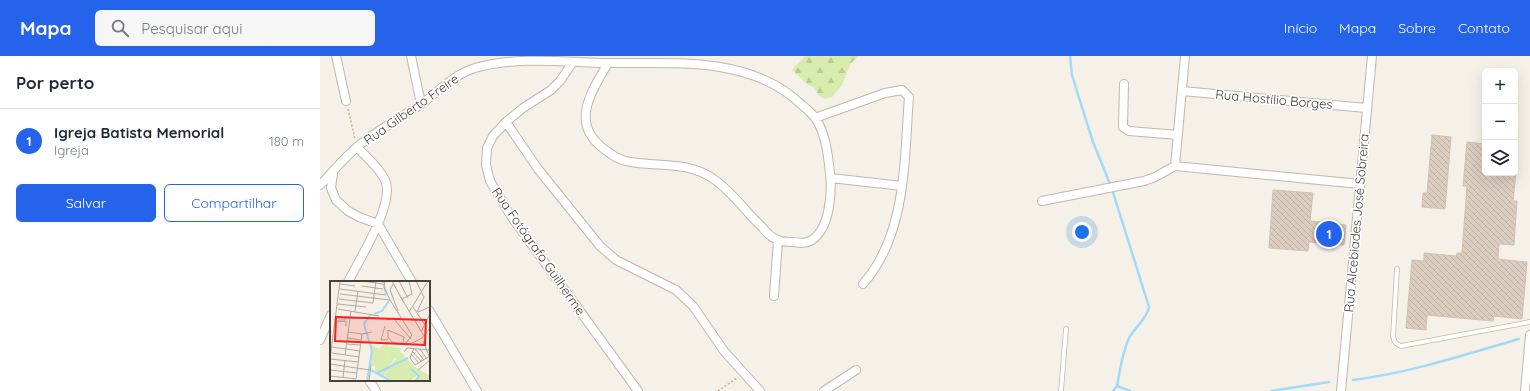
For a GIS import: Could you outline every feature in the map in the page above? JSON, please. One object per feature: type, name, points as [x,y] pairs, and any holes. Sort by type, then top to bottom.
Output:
[{"type":"street","points":[[336,56],[346,102]]},
{"type":"street","points":[[411,56],[421,104]]},
{"type":"street","points":[[1175,166],[1185,56]]},
{"type":"street","name":"Rua Alcebiades José Sobreira","points":[[1341,391],[1372,56]]},
{"type":"street","name":"Rua Gilberto Freire","points":[[320,185],[357,147],[421,104],[457,76],[475,68],[518,60],[608,63],[692,62],[734,67],[762,76],[783,89],[815,118]]},
{"type":"street","name":"Rua Fotógrafo Guilherme","points":[[573,62],[560,81],[551,90],[523,108],[506,122],[493,136],[488,148],[486,165],[490,182],[511,216],[638,391]]},
{"type":"street","points":[[608,63],[589,96],[586,110],[586,124],[591,135],[600,146],[616,158],[630,162],[695,168],[713,178],[727,190],[760,225],[778,240],[802,244],[811,241],[820,233],[825,224],[828,212],[830,178],[828,150],[815,118],[885,93],[902,90],[906,92],[909,97],[902,186],[886,249],[873,273],[863,284]]},
{"type":"street","points":[[1124,84],[1123,127],[1129,131],[1178,135]]},
{"type":"street","name":"Rua Hostílio Borges","points":[[1182,91],[1366,108]]},
{"type":"street","points":[[506,122],[538,169],[600,246],[616,260],[676,290],[693,306],[724,351],[743,374],[760,391]]},
{"type":"street","points":[[349,281],[378,224],[388,192],[386,181],[381,172],[357,147]]},
{"type":"street","points":[[1042,201],[1105,189],[1155,177],[1175,166],[1360,184]]},
{"type":"street","points":[[333,173],[331,188],[336,200],[348,211],[378,224],[411,281]]},
{"type":"street","points":[[830,178],[902,186]]},
{"type":"street","points":[[774,296],[778,240]]},
{"type":"street","points":[[430,312],[477,391]]},
{"type":"street","points":[[320,340],[330,318]]},
{"type":"street","points":[[1525,391],[1530,335]]},
{"type":"street","points":[[824,391],[856,370]]},
{"type":"street","points":[[370,381],[376,391]]},
{"type":"lane","points":[[1397,269],[1393,336],[1394,341],[1401,346],[1530,322]]},
{"type":"lane","points":[[1061,391],[1066,328]]},
{"type":"path","points":[[346,102],[357,147]]},
{"type":"path","points":[[718,391],[743,374]]},
{"type":"green space","points":[[859,56],[851,63],[842,85],[832,97],[825,99],[819,96],[814,87],[809,86],[792,70],[804,57]]},
{"type":"building","points":[[1432,135],[1451,137],[1445,209],[1422,207],[1423,193],[1427,193]]},
{"type":"building","points":[[1467,142],[1482,144],[1482,176],[1516,176],[1513,201],[1517,201],[1514,245],[1499,244],[1498,259],[1527,262],[1522,319],[1494,316],[1493,321],[1427,315],[1426,330],[1406,328],[1412,260],[1424,261],[1424,253],[1456,256],[1457,253],[1462,253],[1467,186],[1463,186]]},
{"type":"building","points":[[1273,190],[1313,193],[1310,221],[1346,225],[1344,245],[1309,242],[1308,251],[1269,248]]},
{"type":"waterway","points":[[1070,56],[1072,75],[1080,101],[1093,142],[1112,189],[1149,307],[1146,315],[1129,338],[1123,356],[1117,386],[1113,391]]},
{"type":"waterway","points":[[1353,380],[1416,368],[1519,339]]},
{"type":"waterway","points":[[1271,391],[1329,382]]},
{"type":"waterway","points":[[1117,386],[1130,391]]},
{"type":"place","name":"Igreja Batista Memorial","points":[[1329,234]]}]
